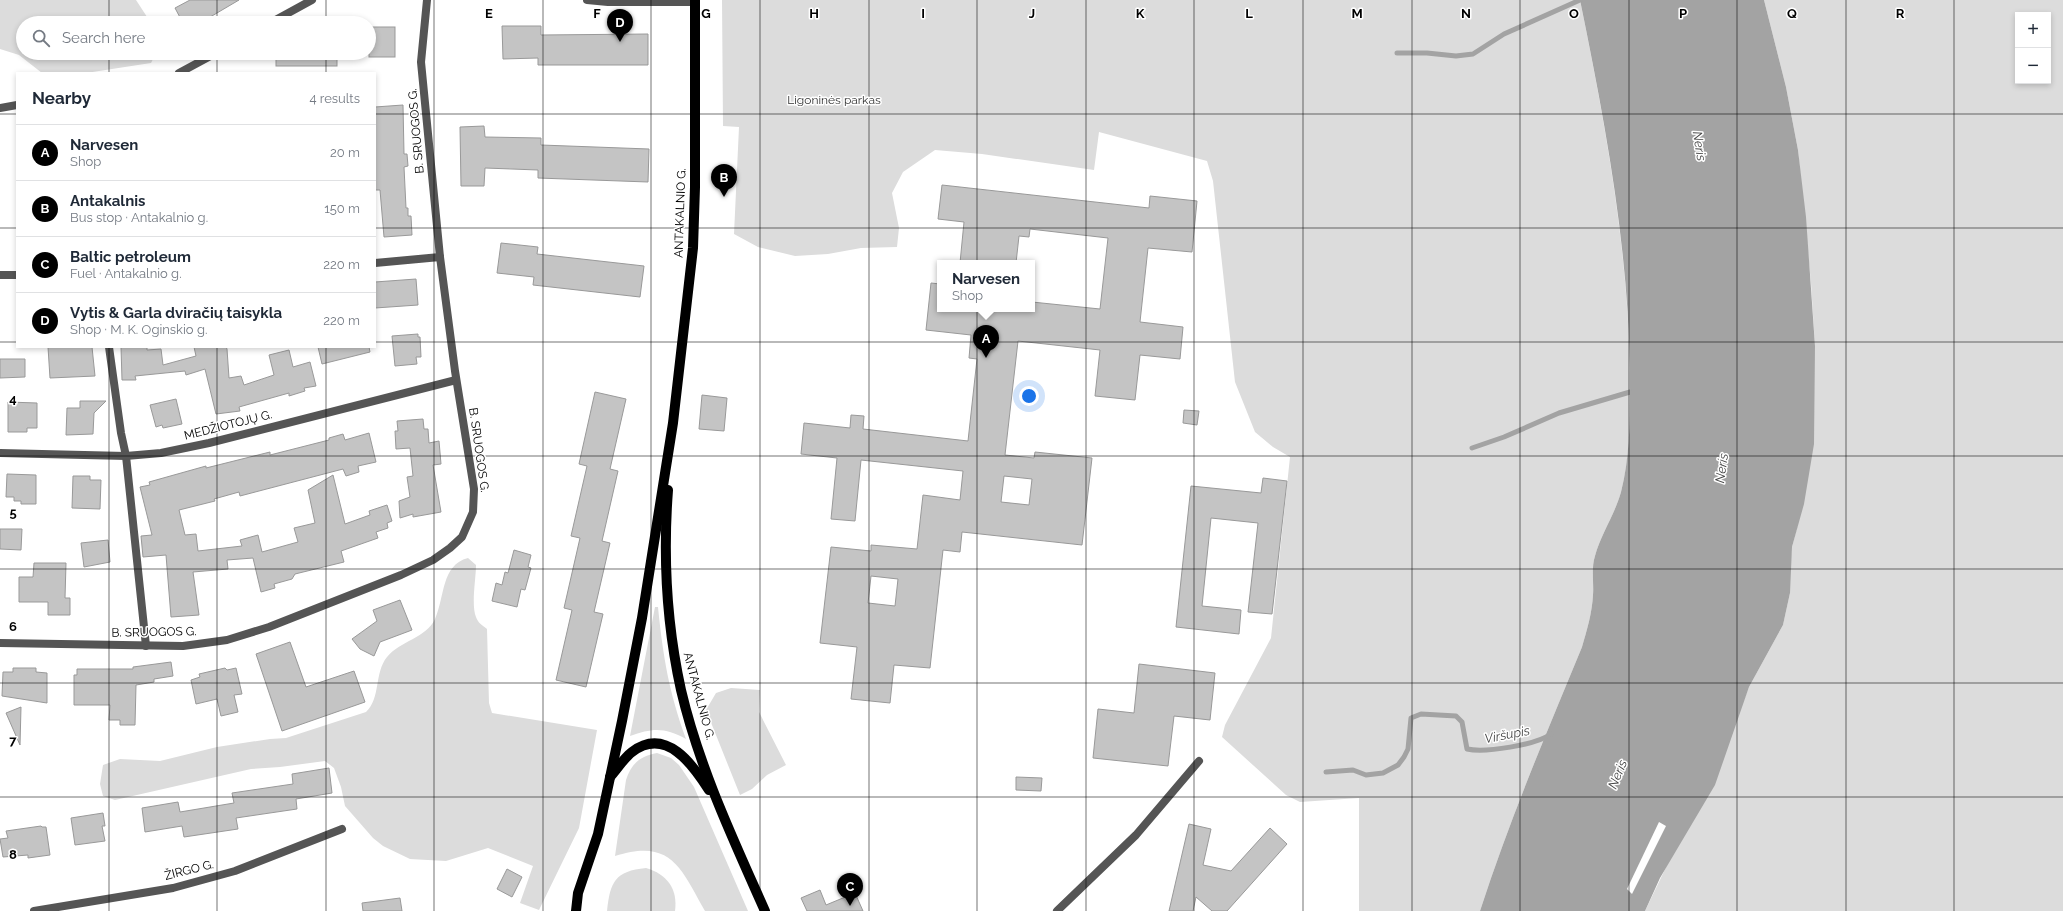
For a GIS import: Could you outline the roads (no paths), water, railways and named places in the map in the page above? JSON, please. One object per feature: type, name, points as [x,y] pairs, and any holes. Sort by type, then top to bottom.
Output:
[{"type":"main road","name":"ANTAKALNIO G.","points":[[576,911],[578,893],[598,834],[642,618],[672,426],[693,248],[695,1]]},
{"type":"main road","name":"ANTAKALNIO G.","points":[[672,426],[667,510],[669,603],[673,648],[682,691],[718,803],[765,911]]},
{"type":"main road","points":[[609,779],[633,751],[652,744],[663,744],[680,753],[688,761],[718,803]]},
{"type":"main road","points":[[568,911],[578,893]]},
{"type":"street","points":[[283,16],[312,0]]},
{"type":"street","name":"B. SRUOGOS G.","points":[[0,643],[183,646],[227,640],[269,627],[401,575],[433,560],[462,537],[473,512],[474,489],[456,380],[440,257],[421,62],[427,0]]},
{"type":"street","points":[[587,0],[608,2],[695,1]]},
{"type":"street","points":[[181,72],[203,60]]},
{"type":"street","points":[[0,108],[16,105]]},
{"type":"street","points":[[376,263],[440,257]]},
{"type":"street","points":[[0,275],[16,275]]},
{"type":"street","points":[[109,348],[121,433],[126,456],[146,646]]},
{"type":"street","name":"MEDŽIOTOJŲ G.","points":[[0,453],[126,456],[161,453],[209,443],[456,380]]},
{"type":"street","points":[[1057,911],[1136,834],[1199,761]]},
{"type":"street","name":"ŽIRGO G.","points":[[34,911],[173,888],[235,871],[342,829]]},
{"type":"water","name":"Neris","points":[[1580,0],[1764,0],[1786,87],[1798,150],[1806,217],[1815,346],[1814,444],[1804,504],[1792,547],[1790,593],[1783,625],[1749,687],[1715,785],[1660,878],[1645,911],[1480,911],[1516,811],[1582,647],[1592,608],[1594,561],[1621,492],[1627,462],[1630,370],[1625,277],[1614,184]]},
{"type":"waterway","points":[[1397,53],[1427,53],[1456,56],[1473,54],[1504,34],[1580,0]]},
{"type":"waterway","points":[[1472,448],[1504,437],[1559,413],[1630,392]]},
{"type":"waterway","name":"Viršupis","points":[[1326,772],[1353,770],[1366,775],[1383,773],[1398,765],[1408,749],[1411,718],[1421,714],[1456,716],[1462,722],[1467,749],[1486,750],[1523,745],[1534,742],[1551,734]]},
{"type":"place","name":"Vytis & Garla dviračių taisykla","points":[[620,42]]},
{"type":"place","name":"Antakalnis","points":[[724,197]]},
{"type":"place","name":"Narvesen","points":[[986,358]]},
{"type":"place","name":"Baltic petroleum","points":[[850,906]]},
{"type":"park label","name":"Ligoninės parkas","points":[[834,100]]}]
